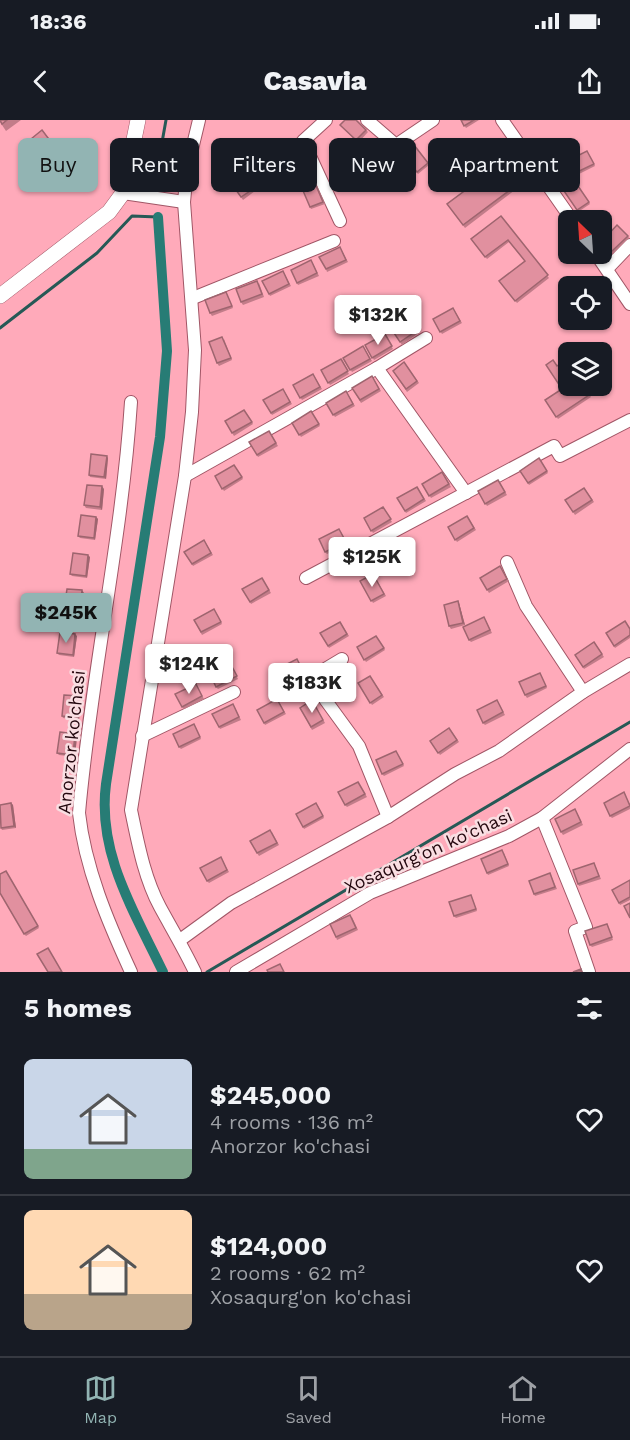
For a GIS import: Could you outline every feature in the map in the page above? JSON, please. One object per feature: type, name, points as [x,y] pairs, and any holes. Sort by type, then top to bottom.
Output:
[{"type":"street","points":[[0,296],[109,212],[123,193],[138,120]]},
{"type":"street","points":[[195,972],[180,940],[159,906],[142,859],[131,810],[141,736],[185,476],[195,350],[193,298],[184,202],[187,170],[199,120]]},
{"type":"street","points":[[326,120],[303,141],[340,221]]},
{"type":"street","points":[[367,120],[396,145],[433,120]]},
{"type":"street","points":[[502,120],[565,210]]},
{"type":"street","points":[[123,193],[184,202]]},
{"type":"street","points":[[193,298],[334,241]]},
{"type":"street","points":[[607,269],[630,244]]},
{"type":"street","points":[[603,264],[630,304]]},
{"type":"street","points":[[185,476],[426,338]]},
{"type":"street","points":[[377,368],[466,493]]},
{"type":"street","name":"Anorzor ko'chasi","points":[[130,972],[93,876],[82,839],[79,813],[101,632],[115,552],[131,402]]},
{"type":"street","points":[[306,578],[554,446],[560,456],[630,420]]},
{"type":"street","points":[[507,562],[526,606],[584,692]]},
{"type":"street","points":[[342,659],[317,674],[316,687],[359,746],[388,817]]},
{"type":"street","points":[[180,940],[231,903],[388,817],[455,774],[499,751],[584,692],[630,664]]},
{"type":"street","points":[[141,736],[234,692]]},
{"type":"street","name":"Xosaqurg'on ko'chasi","points":[[236,972],[370,893],[509,836],[542,818],[630,749]]},
{"type":"street","points":[[542,818],[586,927],[575,931],[589,972]]},
{"type":"building","points":[[345,120],[356,120],[366,130],[358,138],[354,138],[340,125]]},
{"type":"building","points":[[461,120],[474,120],[464,126]]},
{"type":"building","points":[[42,130],[48,138],[32,138]]},
{"type":"building","points":[[416,148],[428,163],[416,171]]},
{"type":"building","points":[[587,151],[594,164],[580,171],[580,154]]},
{"type":"building","points":[[317,188],[323,202],[310,207],[304,192],[317,192]]},
{"type":"building","points":[[580,189],[589,202],[577,210],[565,192],[580,192]]},
{"type":"building","points":[[237,192],[248,192],[241,197]]},
{"type":"building","points":[[463,192],[507,192],[463,225],[447,204]]},
{"type":"building","points":[[501,216],[548,275],[515,301],[499,281],[525,261],[508,240],[485,257],[471,239]]},
{"type":"building","points":[[617,225],[628,236],[612,251],[612,230]]},
{"type":"building","points":[[340,247],[346,260],[326,269],[319,257]]},
{"type":"building","points":[[311,260],[317,273],[297,283],[291,270]]},
{"type":"building","points":[[283,271],[289,284],[269,294],[262,281]]},
{"type":"building","points":[[257,281],[262,294],[241,302],[236,289]]},
{"type":"building","points":[[226,292],[232,306],[210,313],[205,300]]},
{"type":"building","points":[[453,308],[460,321],[440,332],[433,319]]},
{"type":"building","points":[[411,317],[419,329],[400,342],[392,330]]},
{"type":"building","points":[[385,334],[392,346],[372,358],[365,345]]},
{"type":"building","points":[[222,337],[231,358],[217,363],[209,342]]},
{"type":"building","points":[[363,346],[370,359],[350,370],[343,358]]},
{"type":"building","points":[[341,359],[348,371],[328,383],[321,370]]},
{"type":"building","points":[[553,360],[558,365],[558,383],[546,365]]},
{"type":"building","points":[[404,362],[417,381],[406,389],[393,371]]},
{"type":"building","points":[[313,374],[320,387],[300,398],[293,385]]},
{"type":"building","points":[[372,376],[379,389],[360,400],[352,388]]},
{"type":"building","points":[[283,389],[290,402],[271,413],[263,400]]},
{"type":"building","points":[[346,391],[353,404],[333,415],[326,403]]},
{"type":"building","points":[[558,392],[558,396],[588,396],[556,417],[545,400]]},
{"type":"building","points":[[244,410],[252,422],[232,433],[225,421]]},
{"type":"building","points":[[311,411],[319,424],[299,435],[292,423]]},
{"type":"building","points":[[269,431],[276,443],[257,455],[249,442]]},
{"type":"building","points":[[91,454],[107,456],[104,477],[89,475]]},
{"type":"building","points":[[539,458],[547,471],[528,483],[520,471]]},
{"type":"building","points":[[234,465],[242,477],[222,489],[215,476]]},
{"type":"building","points":[[442,472],[449,484],[429,496],[422,484]]},
{"type":"building","points":[[498,480],[505,492],[485,504],[478,491]]},
{"type":"building","points":[[87,485],[102,486],[100,507],[84,505]]},
{"type":"building","points":[[417,487],[424,499],[405,511],[397,498]]},
{"type":"building","points":[[584,488],[592,500],[573,512],[565,500]]},
{"type":"building","points":[[383,507],[391,519],[371,531],[364,518]]},
{"type":"building","points":[[81,515],[96,517],[94,538],[78,536]]},
{"type":"building","points":[[467,516],[474,528],[455,540],[448,527]]},
{"type":"building","points":[[339,529],[346,542],[325,552],[319,539]]},
{"type":"building","points":[[204,540],[211,553],[192,564],[184,552]]},
{"type":"building","points":[[73,553],[88,555],[86,576],[70,574]]},
{"type":"building","points":[[500,566],[507,579],[487,590],[480,578]]},
{"type":"building","points":[[373,574],[384,594],[371,601],[360,581]]},
{"type":"building","points":[[262,578],[269,590],[250,602],[242,589]]},
{"type":"building","points":[[67,589],[82,590],[80,611],[64,609]]},
{"type":"building","points":[[458,601],[463,623],[449,626],[444,605]]},
{"type":"building","points":[[214,609],[221,622],[201,632],[194,620]]},
{"type":"building","points":[[484,617],[490,630],[469,640],[463,627]]},
{"type":"building","points":[[625,621],[630,629],[630,635],[614,646],[606,633]]},
{"type":"building","points":[[340,622],[347,634],[328,646],[320,633]]},
{"type":"building","points":[[60,632],[75,634],[73,655],[57,653]]},
{"type":"building","points":[[376,636],[384,648],[364,660],[357,647]]},
{"type":"building","points":[[594,642],[602,654],[583,667],[575,655]]},
{"type":"building","points":[[297,659],[303,671],[283,682],[277,669]]},
{"type":"building","points":[[230,663],[237,676],[216,687],[210,674]]},
{"type":"building","points":[[540,673],[546,686],[525,695],[519,682]]},
{"type":"building","points":[[370,676],[382,695],[370,703],[358,683]]},
{"type":"building","points":[[196,684],[202,696],[182,707],[175,694]]},
{"type":"building","points":[[64,695],[80,696],[77,717],[62,716]]},
{"type":"building","points":[[277,699],[284,712],[264,723],[257,710]]},
{"type":"building","points":[[312,700],[323,720],[311,727],[300,708]]},
{"type":"building","points":[[497,700],[503,712],[483,723],[477,710]]},
{"type":"building","points":[[233,704],[239,717],[219,727],[212,714]]},
{"type":"building","points":[[194,724],[200,737],[179,747],[173,734]]},
{"type":"building","points":[[449,728],[457,740],[438,753],[430,741]]},
{"type":"building","points":[[60,732],[75,734],[73,755],[57,753]]},
{"type":"building","points":[[396,751],[403,764],[382,774],[376,760]]},
{"type":"building","points":[[358,782],[365,794],[345,805],[338,792]]},
{"type":"building","points":[[624,792],[630,806],[610,816],[604,803]]},
{"type":"building","points":[[11,803],[14,826],[1,828],[0,805]]},
{"type":"building","points":[[316,803],[323,816],[303,827],[296,814]]},
{"type":"building","points":[[575,809],[581,822],[561,832],[555,819]]},
{"type":"building","points":[[270,830],[277,843],[257,853],[250,841]]},
{"type":"building","points":[[502,850],[508,864],[487,873],[481,859]]},
{"type":"building","points":[[221,857],[227,870],[207,881],[200,868]]},
{"type":"building","points":[[594,863],[599,876],[578,884],[573,870]]},
{"type":"building","points":[[6,871],[38,926],[24,934],[0,893],[0,874]]},
{"type":"building","points":[[550,873],[555,887],[534,894],[529,881]]},
{"type":"building","points":[[630,880],[630,897],[619,903],[612,890]]},
{"type":"building","points":[[471,895],[476,909],[454,916],[449,902]]},
{"type":"building","points":[[630,903],[630,918],[624,906]]},
{"type":"building","points":[[350,915],[356,928],[336,937],[330,924]]},
{"type":"building","points":[[607,924],[612,937],[590,945],[585,931]]},
{"type":"building","points":[[48,948],[62,972],[48,972],[37,954]]},
{"type":"building","points":[[280,964],[284,972],[268,972],[267,970]]},
{"type":"waterway","points":[[163,138],[166,120]]},
{"type":"waterway","points":[[0,328],[97,253],[132,216],[158,217]]},
{"type":"waterway","points":[[158,217],[167,351],[160,437],[106,784],[105,809],[107,834],[120,881],[163,972]]},
{"type":"waterway","points":[[207,972],[630,722]]}]
